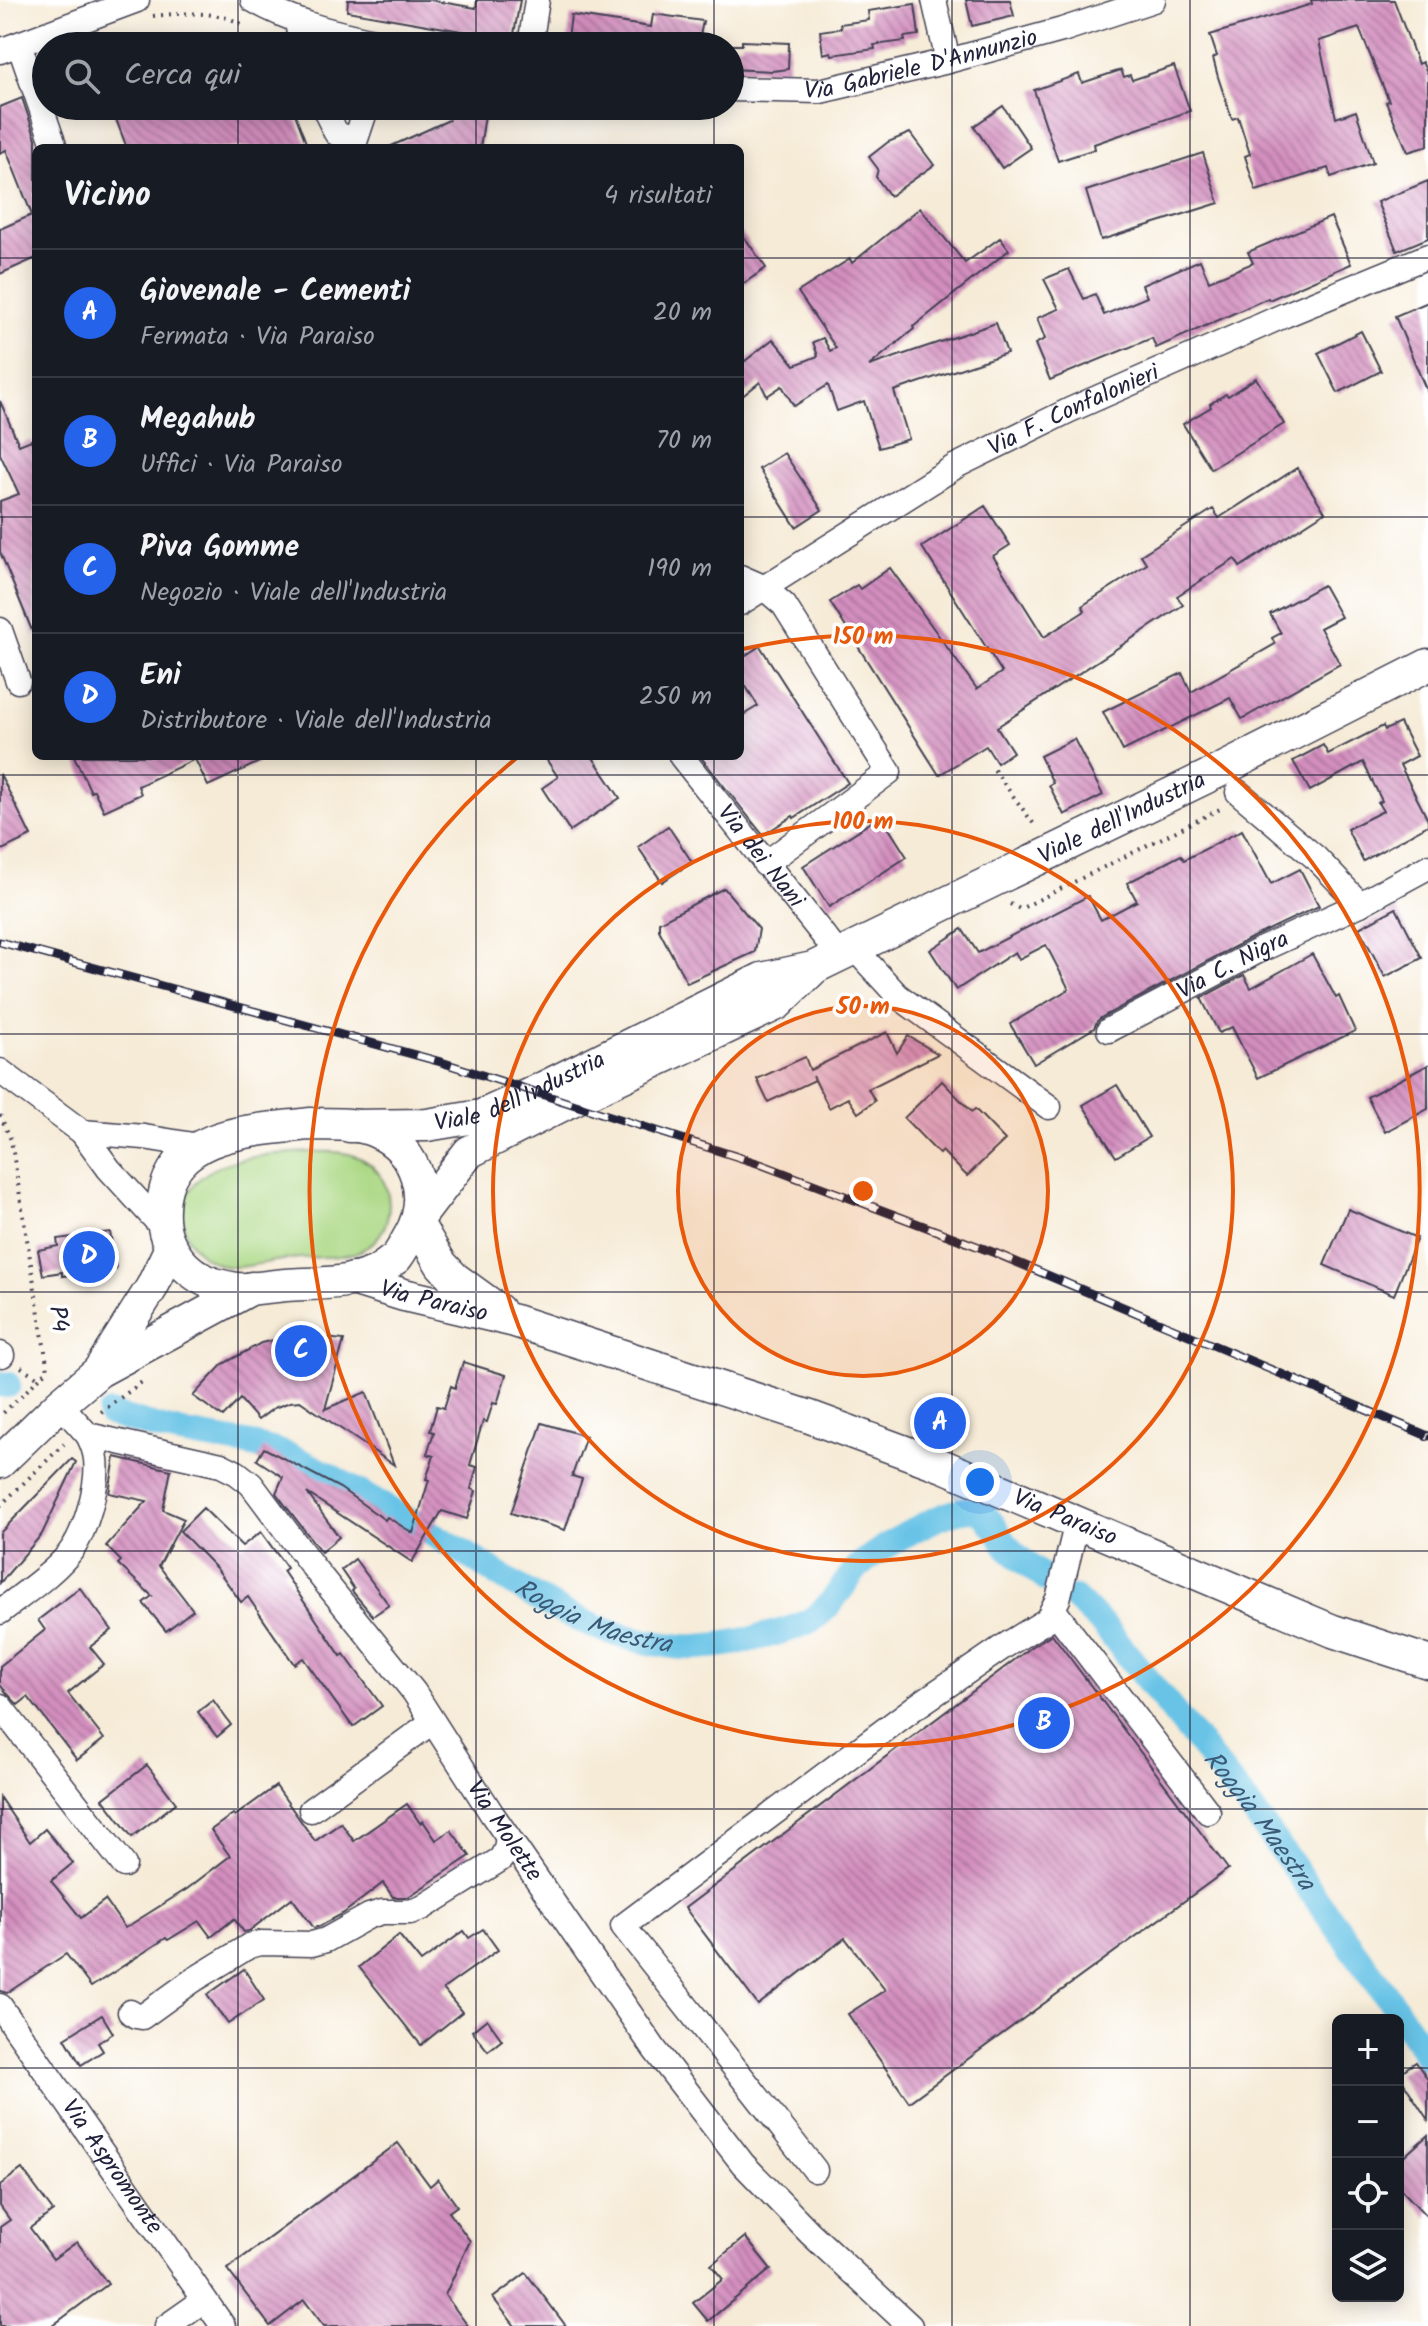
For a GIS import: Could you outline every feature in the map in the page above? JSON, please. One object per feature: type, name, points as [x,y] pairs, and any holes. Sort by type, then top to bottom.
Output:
[{"type":"main road","name":"Viale dell'Industria","points":[[350,1126],[427,1125],[481,1116],[762,979],[835,957],[1225,768],[1428,665]]},
{"type":"main road","name":"Viale dell'Industria","points":[[418,1220],[469,1152],[777,1004],[835,957]]},
{"type":"main road","points":[[309,1124],[350,1126],[372,1129],[399,1145],[410,1159],[419,1185],[418,1220],[398,1256],[376,1272],[353,1279],[238,1289],[213,1283],[192,1272],[177,1259],[167,1238],[162,1209],[166,1184],[176,1164],[187,1153],[227,1136],[309,1124]]},
{"type":"main road","name":"Via Paraiso","points":[[418,1220],[441,1264],[454,1278],[515,1321]]},
{"type":"main road","points":[[0,1462],[76,1422],[99,1371],[152,1287],[167,1238]]},
{"type":"main road","name":"Via Paraiso","points":[[353,1279],[404,1295],[515,1321],[810,1417],[943,1466],[1333,1631],[1428,1662]]},
{"type":"main road","points":[[99,1371],[252,1288]]},
{"type":"street","points":[[51,32],[137,0]]},
{"type":"street","points":[[253,0],[275,13],[341,32]]},
{"type":"street","points":[[532,32],[537,0]]},
{"type":"street","points":[[934,0],[948,61]]},
{"type":"street","name":"Via Gabriele D'Annunzio","points":[[744,89],[820,91],[1062,30],[1153,0]]},
{"type":"street","points":[[297,21],[299,32]]},
{"type":"street","points":[[32,39],[10,47],[32,96]]},
{"type":"street","points":[[43,120],[53,144]]},
{"type":"street","points":[[330,120],[336,133],[354,142],[362,120]]},
{"type":"street","name":"Via F. Confalonieri","points":[[744,600],[956,466],[1085,404],[1285,315],[1428,256]]},
{"type":"street","points":[[744,579],[763,587],[784,605],[889,772],[765,864]]},
{"type":"street","points":[[0,630],[18,681]]},
{"type":"street","name":"Via dei Nani","points":[[684,760],[835,957],[898,996],[1049,1107]]},
{"type":"street","points":[[1238,792],[1316,858],[1360,904]]},
{"type":"street","name":"Via C. Nigra","points":[[1109,1030],[1260,950],[1360,904],[1428,867]]},
{"type":"street","points":[[0,1071],[82,1132],[167,1238]]},
{"type":"street","points":[[82,1132],[144,1137],[199,1146]]},
{"type":"street","points":[[0,1612],[53,1570],[81,1534],[96,1476],[96,1458],[76,1422]]},
{"type":"street","name":"Via Molette","points":[[76,1422],[221,1465],[251,1484],[414,1692],[508,1837],[655,2050],[743,2164],[810,2233],[910,2326]]},
{"type":"street","points":[[815,2170],[623,1926],[914,1708],[1047,1620],[1058,1599],[1077,1522]]},
{"type":"street","points":[[1053,1609],[1208,1812]]},
{"type":"street","points":[[0,1706],[124,1865]]},
{"type":"street","points":[[311,1810],[432,1722]]},
{"type":"street","points":[[130,2012],[142,2017],[249,1946],[261,1943],[312,1944],[326,1940],[369,1916],[422,1908],[501,1859],[508,1837]]},
{"type":"street","name":"Via Aspromonte","points":[[0,2006],[223,2326]]},
{"type":"street","points":[[167,2326],[204,2300]]},
{"type":"path","points":[[994,770],[1038,829]]},
{"type":"path","name":"P4","points":[[0,1115],[11,1140],[48,1370],[0,1416]]},
{"type":"path","points":[[0,1506],[76,1422],[143,1382]]},
{"type":"green space","points":[[308,1152],[356,1156],[373,1167],[382,1178],[387,1190],[388,1216],[375,1240],[364,1249],[347,1255],[238,1267],[213,1262],[194,1247],[184,1227],[184,1206],[193,1186],[205,1174],[237,1160]]},
{"type":"building","points":[[348,0],[430,0],[476,8],[477,0],[520,0],[514,32],[467,32],[347,11]]},
{"type":"building","points":[[966,0],[1010,0],[1014,16],[972,26]]},
{"type":"building","points":[[1311,0],[1394,0],[1418,64],[1422,62],[1428,74],[1428,146],[1408,152],[1359,28],[1319,41],[1336,118],[1356,111],[1373,163],[1331,177],[1328,168],[1256,191],[1245,156],[1250,154],[1238,117],[1232,119],[1213,58],[1217,56],[1210,35],[1312,4]]},
{"type":"building","points":[[915,4],[919,35],[904,37],[905,41],[874,45],[875,49],[823,54],[820,31],[841,28],[840,24],[869,20],[868,11]]},
{"type":"building","points":[[653,14],[703,21],[701,32],[569,32],[571,15],[651,27]]},
{"type":"building","points":[[744,41],[789,43],[788,69],[744,70]]},
{"type":"building","points":[[1174,66],[1190,111],[1094,144],[1095,149],[1058,161],[1034,90],[1079,74],[1082,83],[1121,70],[1124,77],[1130,75],[1132,80]]},
{"type":"building","points":[[22,98],[36,139],[36,144],[32,144],[32,215],[6,150],[0,153],[0,107]]},
{"type":"building","points":[[1003,106],[1031,148],[1002,168],[974,126]]},
{"type":"building","points":[[116,120],[297,120],[306,144],[125,144]]},
{"type":"building","points":[[449,120],[484,120],[481,144],[396,144]]},
{"type":"building","points":[[910,133],[934,165],[890,196],[876,177],[878,169],[869,157],[888,142]]},
{"type":"building","points":[[1203,153],[1219,203],[1101,240],[1086,191]]},
{"type":"building","points":[[1428,181],[1428,238],[1397,251],[1377,202]]},
{"type":"building","points":[[920,208],[965,263],[1000,238],[1009,250],[869,366],[996,323],[1007,353],[894,391],[909,439],[879,448],[864,401],[837,411],[828,385],[794,406],[782,386],[767,396],[760,382],[744,395],[744,362],[773,339],[795,365],[818,356],[813,342],[823,338],[830,351],[836,348],[798,292],[850,259],[852,263]]},
{"type":"building","points":[[32,215],[32,260],[0,274],[0,229]]},
{"type":"building","points":[[1331,217],[1351,264],[1156,348],[1152,338],[1050,380],[1035,344],[1045,339],[1037,318],[1059,309],[1044,279],[1069,269],[1084,299],[1095,294],[1104,315],[1147,297],[1142,285],[1200,260],[1209,281],[1253,263],[1248,252]]},
{"type":"building","points":[[744,237],[766,268],[744,283]]},
{"type":"building","points":[[1428,302],[1428,394],[1395,316]]},
{"type":"building","points":[[1361,331],[1381,371],[1338,393],[1318,353]]},
{"type":"building","points":[[1256,378],[1284,424],[1211,469],[1183,424],[1211,407],[1210,404]]},
{"type":"building","points":[[0,401],[19,445],[32,442],[32,631],[0,552],[0,501],[19,494],[0,454]]},
{"type":"building","points":[[784,453],[822,510],[796,527],[759,469]]},
{"type":"building","points":[[1297,468],[1325,512],[1240,567],[1235,559],[1177,596],[1183,605],[997,727],[1013,752],[997,763],[986,746],[939,775],[830,602],[857,585],[860,589],[890,568],[977,689],[1002,672],[922,547],[985,506],[1010,545],[993,556],[1044,637],[1085,611],[1082,606],[1147,564],[1141,555],[1213,509],[1219,518]]},
{"type":"building","points":[[1323,585],[1341,617],[1320,628],[1340,664],[1242,719],[1230,698],[1123,751],[1103,712],[1182,673],[1191,692],[1275,644],[1272,638],[1281,633],[1270,614]]},
{"type":"building","points":[[760,646],[848,783],[763,835],[703,760],[744,760],[744,715],[758,706],[744,683],[744,656]]},
{"type":"building","points":[[1400,723],[1417,756],[1400,765],[1428,825],[1363,861],[1347,829],[1383,811],[1378,803],[1382,801],[1363,762],[1310,791],[1293,761],[1323,745],[1328,754],[1383,726],[1385,730]]},
{"type":"building","points":[[1074,739],[1103,795],[1064,815],[1049,785],[1053,783],[1040,756]]},
{"type":"building","points":[[76,760],[193,760],[138,786],[141,794],[104,811],[94,790],[91,792]]},
{"type":"building","points":[[195,760],[263,760],[208,786]]},
{"type":"building","points":[[547,760],[595,760],[620,798],[570,831],[542,788],[558,777]]},
{"type":"building","points":[[0,774],[31,836],[0,851]]},
{"type":"building","points":[[881,816],[907,857],[829,907],[803,866]]},
{"type":"building","points":[[668,826],[692,862],[662,882],[638,847]]},
{"type":"building","points":[[1242,830],[1271,884],[1300,869],[1319,906],[1253,937],[1102,1017],[1094,1028],[1034,1064],[1010,1024],[1069,989],[1046,945],[1019,959],[1015,952],[956,990],[930,950],[962,929],[978,953],[1088,896],[1101,920],[1137,901],[1127,883],[1181,855],[1184,860]]},
{"type":"building","points":[[724,888],[759,929],[755,952],[687,983],[659,930],[659,922]]},
{"type":"building","points":[[1396,908],[1422,958],[1385,977],[1359,928]]},
{"type":"building","points":[[1312,954],[1336,998],[1339,996],[1355,1031],[1258,1078],[1232,1027],[1219,1033],[1201,998],[1244,975],[1251,988]]},
{"type":"building","points":[[887,1032],[897,1053],[908,1036],[938,1054],[868,1089],[875,1101],[858,1113],[848,1098],[829,1108],[815,1080],[768,1102],[757,1079],[805,1057],[810,1070]]},
{"type":"building","points":[[1428,1065],[1428,1109],[1385,1132],[1367,1097]]},
{"type":"building","points":[[942,1081],[1005,1140],[967,1176],[942,1151],[939,1154],[904,1118]]},
{"type":"building","points":[[1117,1085],[1149,1137],[1116,1157],[1083,1105]]},
{"type":"building","points":[[1348,1209],[1417,1238],[1394,1295],[1324,1265]]},
{"type":"building","points":[[110,1232],[116,1269],[62,1276],[62,1272],[43,1275],[38,1250],[58,1246],[57,1239]]},
{"type":"building","points":[[297,1335],[344,1340],[325,1409],[366,1392],[394,1465],[300,1401],[274,1408],[258,1420],[240,1399],[223,1417],[193,1396],[223,1364],[261,1343]]},
{"type":"building","points":[[463,1362],[506,1375],[497,1404],[493,1403],[487,1422],[483,1421],[470,1465],[477,1467],[471,1489],[476,1491],[467,1519],[442,1511],[412,1562],[307,1493],[339,1537],[321,1552],[276,1493],[283,1477],[257,1460],[264,1448],[340,1488],[385,1520],[387,1517],[413,1533],[434,1456],[427,1454],[437,1406],[444,1408],[451,1386],[455,1388]]},
{"type":"building","points":[[542,1423],[586,1436],[572,1476],[582,1479],[565,1530],[511,1513]]},
{"type":"building","points":[[115,1457],[171,1470],[163,1510],[184,1519],[159,1566],[193,1610],[166,1631],[143,1603],[152,1596],[118,1564],[121,1561],[106,1546],[147,1501],[109,1493]]},
{"type":"building","points":[[72,1459],[76,1462],[42,1534],[0,1583],[0,1533]]},
{"type":"building","points":[[203,1508],[242,1546],[261,1532],[287,1568],[283,1571],[341,1656],[344,1654],[382,1706],[353,1727],[303,1658],[294,1664],[248,1597],[241,1602],[217,1569],[180,1531]]},
{"type":"building","points":[[355,1559],[389,1605],[373,1616],[352,1591],[354,1589],[341,1570]]},
{"type":"building","points":[[80,1588],[112,1630],[90,1647],[104,1664],[68,1693],[104,1739],[77,1760],[28,1697],[18,1705],[0,1685],[0,1666],[45,1630],[38,1620]]},
{"type":"building","points":[[1052,1634],[1228,1869],[909,2102],[848,2014],[885,1990],[845,1938],[758,2005],[685,1908]]},
{"type":"building","points":[[213,1700],[231,1725],[217,1737],[198,1712]]},
{"type":"building","points":[[147,1765],[176,1803],[132,1837],[103,1799]]},
{"type":"building","points":[[276,1786],[315,1841],[341,1823],[354,1841],[407,1804],[436,1840],[451,1830],[470,1856],[408,1897],[393,1897],[383,1883],[344,1913],[314,1928],[292,1898],[249,1931],[244,1932],[234,1919],[211,1937],[199,1921],[168,1940],[166,1938],[91,1987],[66,1954],[7,1993],[0,1991],[0,1798],[30,1842],[45,1829],[73,1863],[51,1881],[81,1918],[105,1900],[125,1928],[187,1889],[230,1856],[211,1830]]},
{"type":"building","points":[[483,1929],[498,1950],[443,1989],[462,2012],[421,2045],[359,1967],[399,1935],[421,1962],[464,1931],[469,1938]]},
{"type":"building","points":[[244,1969],[264,2000],[228,2024],[207,1995]]},
{"type":"building","points":[[102,2015],[113,2033],[98,2043],[103,2051],[81,2065],[65,2038]]},
{"type":"building","points":[[487,2019],[502,2040],[488,2051],[472,2031]]},
{"type":"building","points":[[1416,2062],[1428,2080],[1428,2120],[1404,2083],[1404,2070]]},
{"type":"building","points":[[1428,2135],[1428,2218],[1404,2192],[1404,2157]]},
{"type":"building","points":[[398,2143],[430,2186],[438,2179],[457,2206],[449,2212],[470,2241],[445,2295],[468,2326],[324,2326],[304,2300],[270,2326],[227,2269]]},
{"type":"building","points":[[22,2169],[53,2211],[30,2228],[53,2259],[77,2242],[108,2284],[52,2326],[0,2326],[0,2227],[10,2220],[0,2206],[0,2185]]},
{"type":"building","points":[[745,2237],[771,2269],[708,2321],[693,2303],[723,2279],[711,2265]]},
{"type":"building","points":[[526,2273],[566,2326],[515,2326],[493,2298]]},
{"type":"waterway","name":"Roggia Maestra","points":[[0,1384],[8,1385]]},
{"type":"waterway","name":"Roggia Maestra","points":[[110,1414],[167,1430],[253,1445],[292,1457],[438,1537],[574,1618],[623,1636],[661,1644],[679,1647],[724,1644],[774,1634],[804,1624],[821,1613],[857,1568],[880,1550],[936,1519],[968,1509],[984,1514],[1009,1548],[1046,1579]]},
{"type":"waterway","name":"Roggia Maestra","points":[[1074,1598],[1105,1627],[1246,1802],[1395,2007],[1428,2058]]},
{"type":"railway","points":[[0,942],[441,1062],[760,1164],[995,1253],[1428,1436]]},
{"type":"place","name":"Eni","points":[[89,1257]]},
{"type":"place","name":"Piva Gomme","points":[[301,1351]]},
{"type":"place","name":"Giovenale - Cementi","points":[[940,1423]]},
{"type":"place","name":"Megahub","points":[[1044,1723]]}]
